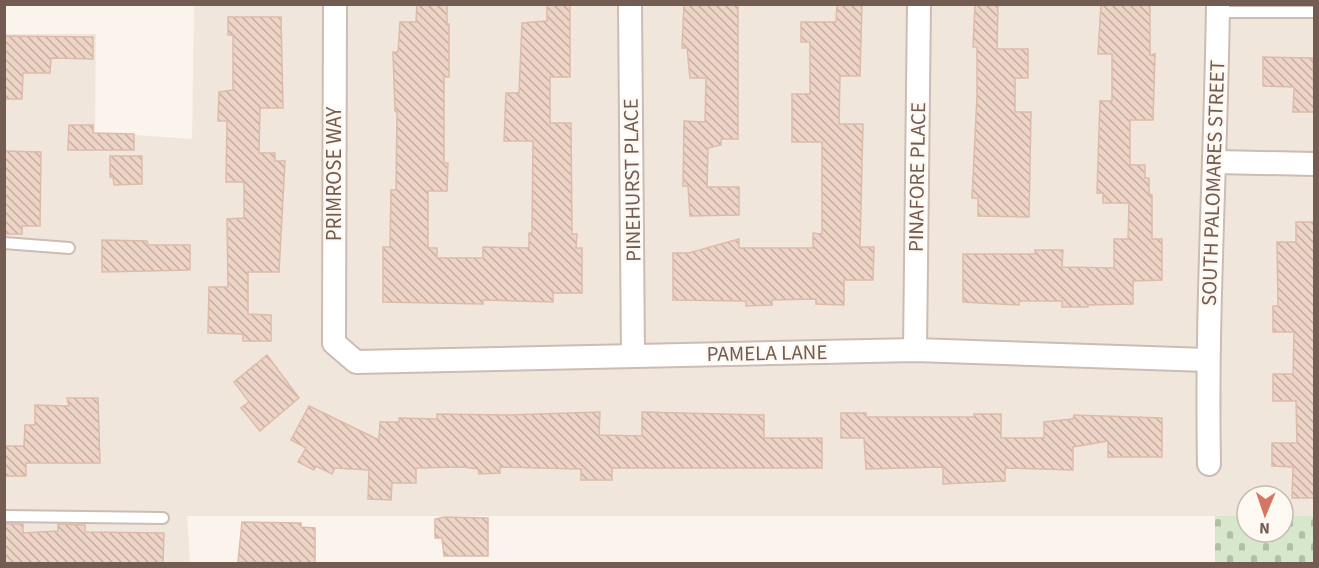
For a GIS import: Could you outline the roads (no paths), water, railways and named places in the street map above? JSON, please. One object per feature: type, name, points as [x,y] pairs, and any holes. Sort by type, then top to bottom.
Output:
[{"type":"street","name":"PRIMROSE WAY","points":[[334,343],[335,4]]},
{"type":"street","name":"PINEHURST PLACE","points":[[630,4],[633,356]]},
{"type":"street","name":"PINAFORE PLACE","points":[[915,350],[919,4]]},
{"type":"street","name":"SOUTH PALOMARES STREET","points":[[1209,464],[1207,360],[1216,162],[1218,8]]},
{"type":"street","points":[[1216,162],[1314,164]]},
{"type":"street","name":"PAMELA LANE","points":[[334,343],[356,362],[915,350],[1207,360]]},
{"type":"lane","points":[[1218,8],[1314,12]]},
{"type":"lane","points":[[4,243],[69,248]]},
{"type":"lane","points":[[4,516],[163,518]]}]
